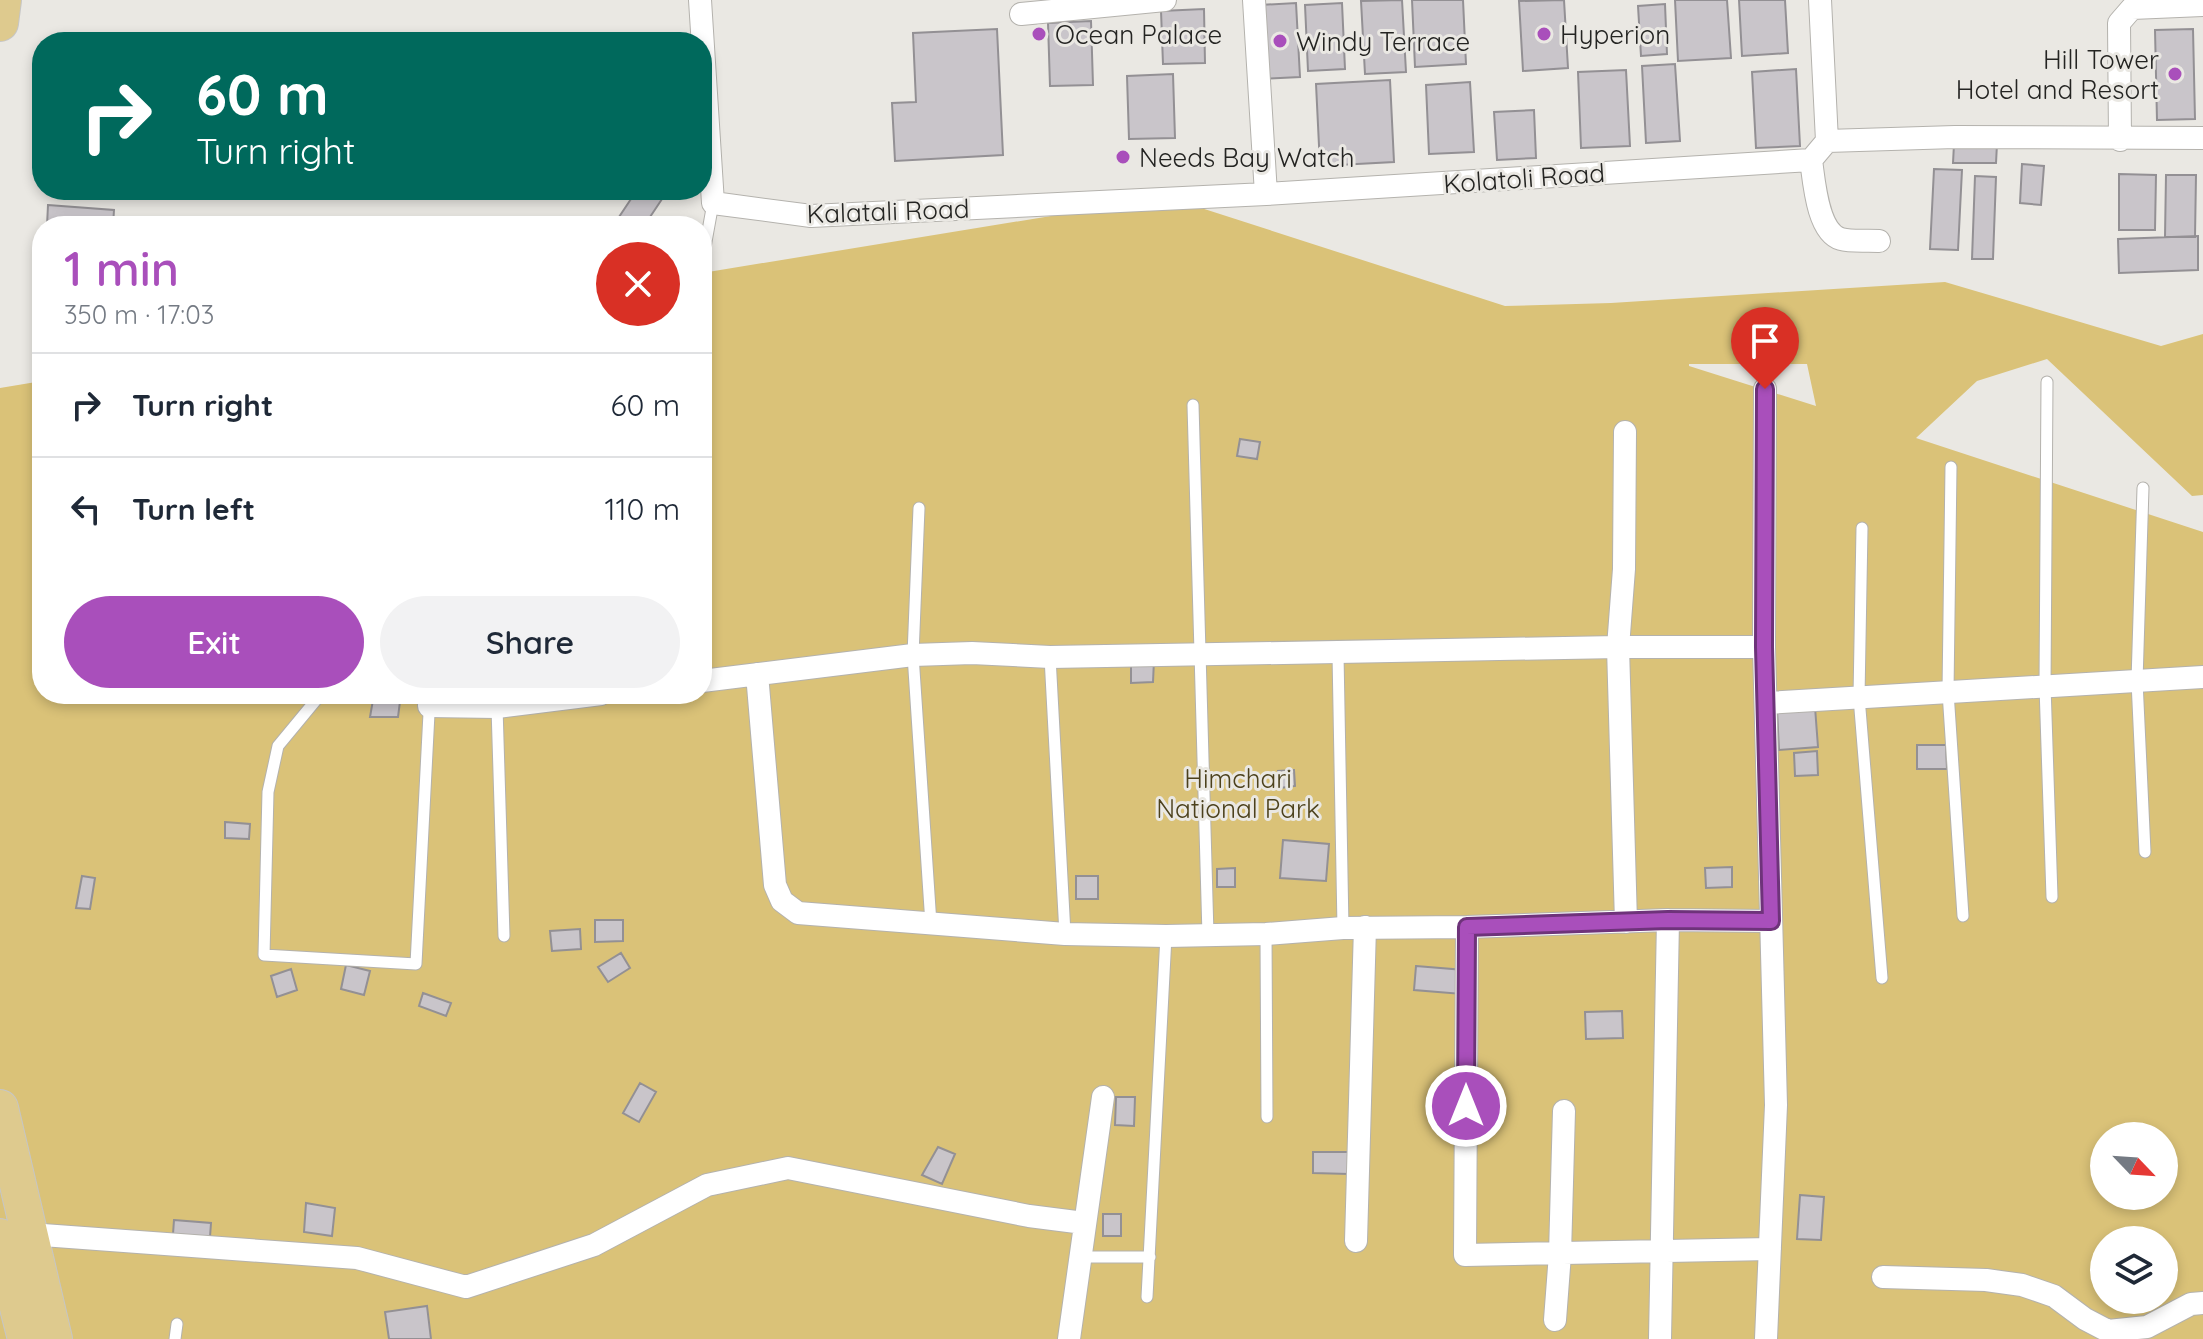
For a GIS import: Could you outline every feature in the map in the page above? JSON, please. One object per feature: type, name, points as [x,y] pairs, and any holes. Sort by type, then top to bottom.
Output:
[{"type":"highway","points":[[0,23],[3,0]]},
{"type":"highway","points":[[0,1108],[14,1236],[28,1292],[54,1339]]},
{"type":"highway","points":[[26,1339],[28,1292]]},
{"type":"street","points":[[700,0],[702,32]]},
{"type":"street","points":[[1021,14],[1165,0]]},
{"type":"street","points":[[1254,0],[1266,194]]},
{"type":"street","points":[[1820,0],[1827,141],[1811,160],[1821,217],[1828,230],[1840,239],[1879,241]]},
{"type":"street","points":[[2120,140],[2119,23],[2132,4],[2203,5]]},
{"type":"street","points":[[1827,141],[1955,137],[2203,138]]},
{"type":"street","name":"Kolatoli Road","points":[[1266,194],[1811,160]]},
{"type":"street","points":[[712,187],[713,203]]},
{"type":"street","name":"Kalatali Road","points":[[713,203],[811,216],[1266,194]]},
{"type":"street","points":[[1765,389],[1764,647],[1776,1105],[1766,1339]]},
{"type":"street","points":[[1625,432],[1624,569],[1618,647],[1626,922]]},
{"type":"street","points":[[712,680],[913,655],[972,653],[1050,657],[1200,656],[1764,647]]},
{"type":"street","points":[[757,674],[775,885],[782,901],[798,913],[1065,934],[1166,936],[1668,920],[1771,921]]},
{"type":"street","points":[[1767,703],[2203,677]]},
{"type":"street","points":[[468,704],[497,707],[515,704]]},
{"type":"street","points":[[1660,1339],[1668,920]]},
{"type":"street","points":[[1467,927],[1465,1255],[1770,1249]]},
{"type":"street","points":[[1354,928],[1356,1241]]},
{"type":"street","points":[[1069,1339],[1103,1097]]},
{"type":"street","points":[[1555,1320],[1564,1111]]},
{"type":"street","points":[[14,1236],[357,1258],[466,1287],[594,1245],[707,1185],[788,1168],[1029,1216],[1084,1223]]},
{"type":"street","points":[[1883,1277],[1986,1280],[2022,1285],[2054,1296],[2085,1319],[2108,1331],[2147,1327],[2191,1304],[2203,1303]]},
{"type":"lane","points":[[711,216],[713,203]]},
{"type":"lane","points":[[2047,382],[2045,686],[2052,897]]},
{"type":"lane","points":[[1193,405],[1208,935]]},
{"type":"lane","points":[[1951,467],[1948,692],[1963,916]]},
{"type":"lane","points":[[2143,488],[2137,681],[2145,852]]},
{"type":"lane","points":[[919,508],[913,655],[931,924]]},
{"type":"lane","points":[[1862,528],[1859,697],[1882,978]]},
{"type":"lane","points":[[1338,654],[1354,928]]},
{"type":"lane","points":[[1050,657],[1065,934]]},
{"type":"lane","points":[[313,704],[278,746],[268,792],[264,955],[416,964],[430,704]]},
{"type":"lane","points":[[497,707],[504,936]]},
{"type":"lane","points":[[1266,934],[1267,1117]]},
{"type":"lane","points":[[1147,1297],[1166,936]]},
{"type":"lane","points":[[1081,1257],[1150,1257]]},
{"type":"lane","points":[[175,1339],[177,1324]]},
{"type":"green space","name":"Himchari National Park","points":[[1167,197],[1505,306],[1611,303],[1945,282],[2161,346],[2203,334],[2203,495],[2192,496],[2047,359],[1977,381],[1916,438],[2203,532],[2203,1339],[0,1339],[0,388],[32,383],[32,704],[712,704],[712,271]],"holes":[[[1689,364],[1807,364],[1816,406],[1689,366]]]},
{"type":"building","points":[[1402,0],[1406,72],[1365,74],[1361,1]]},
{"type":"building","points":[[1412,0],[1463,0],[1466,64],[1415,67]]},
{"type":"building","name":"Hyperion","points":[[1564,0],[1568,68],[1523,71],[1519,1]]},
{"type":"building","points":[[1675,0],[1727,0],[1731,58],[1678,61]]},
{"type":"building","points":[[1739,0],[1785,0],[1788,53],[1742,56]]},
{"type":"building","name":"Windy Terrace","points":[[1296,3],[1300,77],[1263,79],[1260,5]]},
{"type":"building","name":"Windy Terrace","points":[[1342,3],[1345,69],[1308,71],[1305,5]]},
{"type":"building","points":[[1665,4],[1667,54],[1641,56],[1638,6]]},
{"type":"building","points":[[1204,9],[1205,63],[1163,64],[1161,11]]},
{"type":"building","points":[[1091,21],[1093,85],[1050,86],[1048,23]]},
{"type":"building","points":[[997,29],[1003,155],[895,161],[892,103],[916,102],[913,33]]},
{"type":"building","points":[[2193,29],[2195,119],[2157,120],[2155,30]]},
{"type":"building","points":[[1675,64],[1680,141],[1646,143],[1642,66]]},
{"type":"building","points":[[1796,69],[1800,146],[1756,148],[1752,72]]},
{"type":"building","points":[[1626,70],[1630,146],[1581,148],[1578,72]]},
{"type":"building","points":[[1173,74],[1175,138],[1129,139],[1127,76]]},
{"type":"building","points":[[1390,80],[1394,162],[1320,166],[1316,84]]},
{"type":"building","points":[[1470,82],[1474,152],[1429,154],[1426,85]]},
{"type":"building","points":[[1534,110],[1536,158],[1497,160],[1494,112]]},
{"type":"building","points":[[1954,144],[1997,144],[1996,163],[1953,163]]},
{"type":"building","points":[[2022,164],[2044,166],[2041,205],[2020,203]]},
{"type":"building","points":[[1934,169],[1962,170],[1958,250],[1930,249]]},
{"type":"building","points":[[2119,174],[2156,175],[2155,230],[2119,230]]},
{"type":"building","points":[[2166,175],[2196,175],[2195,237],[2165,237]]},
{"type":"building","points":[[1975,176],[1996,177],[1993,259],[1972,259]]},
{"type":"building","points":[[630,200],[661,200],[651,216],[620,216]]},
{"type":"building","points":[[48,205],[114,210],[114,216],[47,216]]},
{"type":"building","points":[[2198,236],[2198,270],[2119,273],[2118,239]]},
{"type":"building","points":[[1240,439],[1260,442],[1257,459],[1237,456]]},
{"type":"building","points":[[1131,660],[1154,660],[1153,682],[1131,683]]},
{"type":"building","points":[[372,704],[400,704],[398,717],[370,717]]},
{"type":"building","points":[[1815,707],[1818,747],[1779,750],[1777,710]]},
{"type":"building","points":[[1917,745],[1946,745],[1947,769],[1917,769]]},
{"type":"building","points":[[1817,751],[1818,775],[1795,776],[1794,753]]},
{"type":"building","points":[[1294,770],[1295,786],[1280,788],[1278,771]]},
{"type":"building","points":[[225,822],[250,824],[249,839],[225,838]]},
{"type":"building","points":[[1283,840],[1329,844],[1326,881],[1280,878]]},
{"type":"building","points":[[1732,867],[1732,887],[1706,888],[1705,868]]},
{"type":"building","points":[[1235,868],[1235,887],[1217,887],[1217,869]]},
{"type":"building","points":[[82,876],[95,878],[90,909],[76,908]]},
{"type":"building","points":[[1076,876],[1098,876],[1098,899],[1076,899]]},
{"type":"building","points":[[595,920],[623,920],[623,941],[595,942]]},
{"type":"building","points":[[580,929],[581,949],[552,951],[550,931]]},
{"type":"building","points":[[621,953],[630,968],[608,982],[598,967]]},
{"type":"building","points":[[346,965],[370,971],[364,995],[341,989]]},
{"type":"building","points":[[1416,966],[1464,970],[1462,994],[1414,990]]},
{"type":"building","points":[[291,969],[297,990],[277,997],[271,976]]},
{"type":"building","points":[[423,993],[451,1003],[446,1016],[419,1006]]},
{"type":"building","points":[[1622,1011],[1623,1038],[1586,1039],[1585,1012]]},
{"type":"building","points":[[640,1083],[656,1092],[639,1122],[623,1113]]},
{"type":"building","points":[[1116,1097],[1135,1097],[1134,1126],[1115,1125]]},
{"type":"building","points":[[938,1147],[955,1154],[942,1184],[922,1175]]},
{"type":"building","points":[[1313,1152],[1349,1152],[1349,1174],[1313,1173]]},
{"type":"building","points":[[1800,1195],[1824,1197],[1821,1240],[1797,1239]]},
{"type":"building","points":[[306,1203],[335,1208],[332,1236],[304,1232]]},
{"type":"building","points":[[1103,1214],[1121,1214],[1121,1236],[1103,1236]]},
{"type":"building","points":[[174,1220],[211,1223],[210,1237],[173,1234]]},
{"type":"building","points":[[427,1306],[431,1339],[389,1339],[385,1312]]},
{"type":"place","name":"Ocean Palace","points":[[1039,34]]},
{"type":"place","name":"Hyperion","points":[[1544,34]]},
{"type":"place","name":"Windy Terrace","points":[[1280,41]]},
{"type":"place","name":"Hill Tower Hotel and Resort","points":[[2175,74]]},
{"type":"place","name":"Needs Bay Watch","points":[[1123,157]]},
{"type":"route","points":[[1466,1106],[1467,927],[1668,920],[1771,921],[1764,647],[1765,389]]}]
